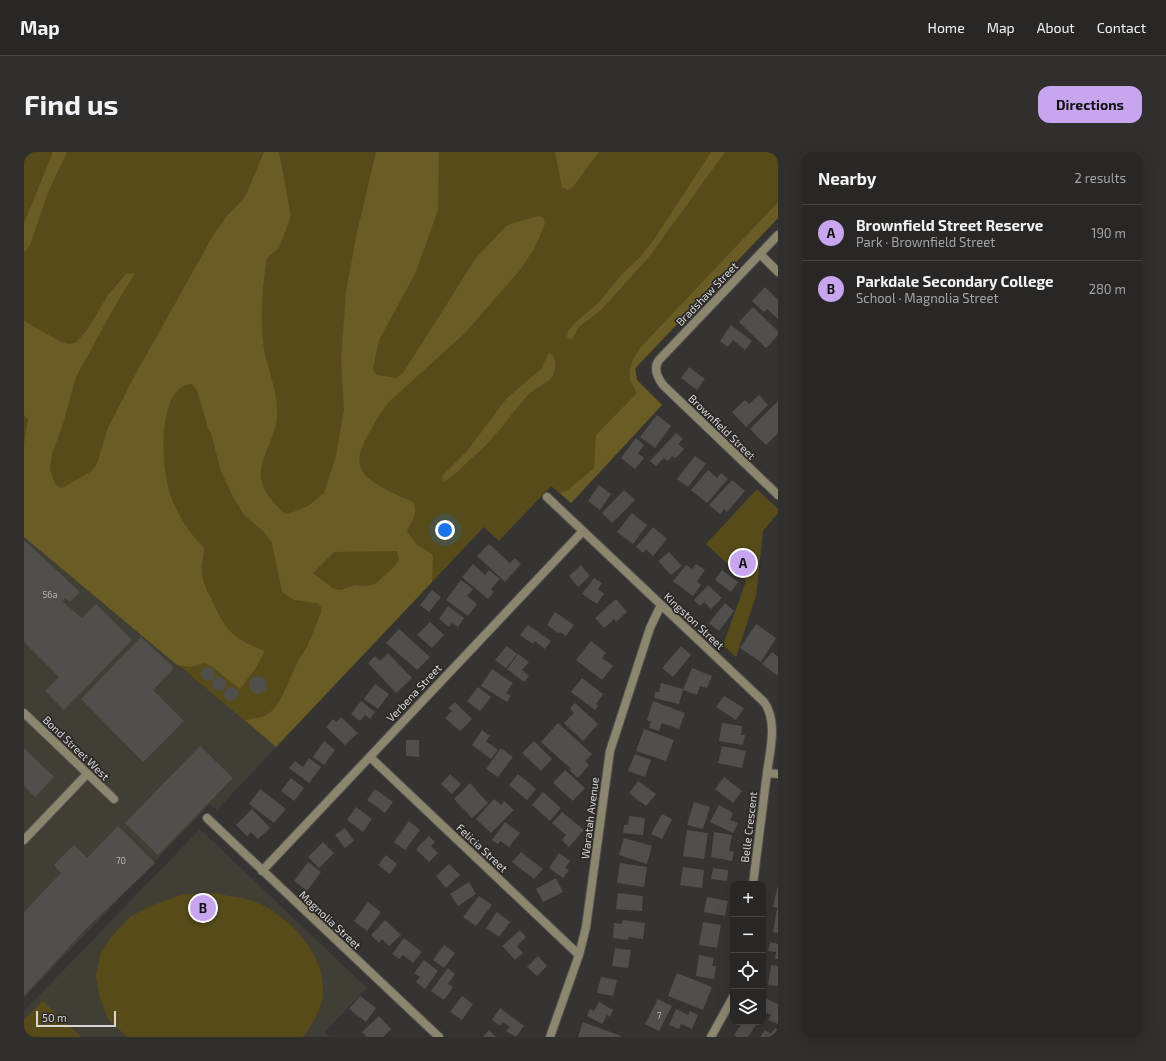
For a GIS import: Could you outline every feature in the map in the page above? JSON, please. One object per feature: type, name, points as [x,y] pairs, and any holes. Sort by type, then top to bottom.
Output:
[{"type":"street","name":"Bradshaw Street","points":[[656,371],[656,366],[659,360],[778,235]]},
{"type":"street","points":[[760,254],[778,272]]},
{"type":"street","name":"Brownfield Street","points":[[656,371],[663,385],[778,495]]},
{"type":"street","name":"Kingston Street","points":[[547,497],[768,707],[773,722],[767,773]]},
{"type":"street","name":"Verbena Street","points":[[262,871],[583,531]]},
{"type":"street","name":"Waratah Avenue","points":[[550,1037],[579,955],[586,927],[610,751],[650,628],[661,605]]},
{"type":"street","name":"Bond Street West","points":[[24,713],[114,799]]},
{"type":"street","name":"Felicia Street","points":[[370,757],[579,955]]},
{"type":"street","points":[[767,773],[778,774]]},
{"type":"street","name":"Belle Crescent","points":[[753,881],[767,773]]},
{"type":"street","points":[[24,840],[87,774]]},
{"type":"street","name":"Magnolia Street","points":[[207,818],[439,1037]]},
{"type":"street","points":[[710,1037],[730,1002]]},
{"type":"shaded area","points":[[24,152],[778,152],[778,218],[635,369],[637,380],[662,405],[571,503],[551,486],[499,541],[484,527],[276,747],[24,536]]},
{"type":"shaded area","points":[[53,152],[67,152],[47,195],[30,245],[24,253],[24,223]]},
{"type":"shaded area","points":[[264,152],[279,152],[291,216],[279,248],[267,258],[264,281],[262,314],[264,349],[276,398],[277,414],[274,431],[265,454],[261,470],[261,478],[264,488],[276,505],[284,513],[288,514],[308,506],[324,493],[336,456],[344,410],[341,359],[346,292],[357,232],[376,152],[439,152],[438,210],[415,274],[379,340],[373,368],[374,372],[378,375],[396,378],[403,373],[476,258],[507,225],[538,216],[543,218],[545,224],[534,249],[520,270],[465,333],[389,402],[381,413],[361,449],[360,463],[361,469],[365,475],[384,488],[413,502],[415,506],[415,513],[407,531],[416,544],[432,554],[432,582],[276,747],[245,720],[263,717],[273,710],[281,698],[299,659],[307,647],[321,613],[321,607],[317,603],[294,600],[282,592],[272,543],[264,532],[244,515],[233,497],[220,469],[212,436],[208,428],[197,390],[192,384],[180,388],[172,399],[167,414],[164,433],[165,471],[168,487],[178,512],[185,525],[204,548],[202,575],[206,589],[221,618],[231,632],[237,637],[244,642],[265,651],[255,669],[240,689],[211,666],[204,663],[191,667],[177,665],[24,537],[24,444],[28,419],[24,415],[24,321],[61,342],[69,344],[75,343],[87,330],[108,295],[126,274],[134,273],[76,377],[63,424],[52,454],[50,469],[55,484],[62,488],[92,471],[98,461],[107,430],[134,377],[215,232],[227,216],[245,197]],"holes":[[[397,551],[399,559],[395,566],[375,584],[367,586],[355,585],[341,590],[334,589],[313,573],[334,552]]]},
{"type":"shaded area","points":[[555,152],[599,152],[572,188],[568,190],[562,187]]},
{"type":"shaded area","points":[[711,152],[725,152],[649,257],[601,310],[579,327],[572,340],[569,339],[567,337],[568,331],[599,302],[623,273],[640,257],[653,241]]},
{"type":"shaded area","points":[[778,202],[778,218],[635,368],[637,380],[662,405],[571,503],[560,493],[568,490],[594,468],[596,435],[636,394],[629,373],[631,364],[640,348]]},
{"type":"shaded area","points":[[549,352],[555,360],[555,371],[552,377],[528,395],[481,450],[454,475],[443,481],[442,476],[467,451],[506,399],[541,369]]},
{"type":"shaded area","points":[[757,489],[778,509],[778,513],[763,531],[756,596],[736,657],[723,645],[746,581],[706,544]]},
{"type":"shaded area","points":[[24,536],[276,747],[217,810],[210,804],[24,998]]},
{"type":"shaded area","points":[[200,829],[367,988],[325,1032],[329,1037],[24,1037],[24,1011]]},
{"type":"shaded area","points":[[215,893],[251,900],[265,906],[278,914],[302,936],[318,963],[322,978],[323,993],[321,1005],[313,1022],[303,1037],[127,1037],[108,1019],[100,998],[96,976],[100,955],[112,936],[131,916],[153,905],[183,894]]},
{"type":"shaded area","points":[[43,1001],[81,1037],[24,1037],[24,1020]]},
{"type":"building","points":[[765,287],[778,300],[778,319],[767,309],[764,312],[752,301]]},
{"type":"building","points":[[753,307],[778,331],[778,335],[766,348],[739,322]]},
{"type":"building","points":[[731,325],[752,341],[745,350],[733,340],[728,347],[720,341]]},
{"type":"building","points":[[689,367],[705,379],[697,390],[681,378]]},
{"type":"building","points":[[759,395],[768,405],[746,427],[732,412],[745,400],[749,404]]},
{"type":"building","points":[[778,401],[778,433],[766,445],[750,429]]},
{"type":"building","points":[[657,415],[671,426],[655,448],[640,437]]},
{"type":"building","points":[[676,433],[683,439],[678,444],[684,449],[676,458],[672,456],[668,461],[664,458],[656,466],[650,461]]},
{"type":"building","points":[[636,438],[644,445],[638,453],[644,458],[635,469],[621,458]]},
{"type":"building","points":[[695,456],[706,464],[688,487],[677,479]]},
{"type":"building","points":[[708,470],[717,478],[721,473],[728,479],[707,503],[691,490]]},
{"type":"building","points":[[732,480],[745,491],[727,512],[724,509],[720,514],[709,505]]},
{"type":"building","points":[[599,485],[611,494],[600,510],[588,501]]},
{"type":"building","points":[[624,490],[635,500],[612,523],[602,513]]},
{"type":"building","points":[[632,513],[647,525],[633,544],[617,532]]},
{"type":"building","points":[[653,527],[667,539],[653,556],[646,549],[643,553],[636,547]]},
{"type":"building","points":[[24,540],[80,592],[70,602],[65,598],[63,602],[82,618],[96,604],[132,640],[64,710],[45,691],[59,677],[24,642]]},
{"type":"building","points":[[489,544],[510,563],[515,558],[521,564],[505,582],[477,556]]},
{"type":"building","points":[[669,552],[682,566],[671,575],[658,561]]},
{"type":"building","points":[[473,564],[485,575],[489,570],[500,579],[491,589],[494,592],[488,599],[462,577]]},
{"type":"building","points":[[696,564],[705,570],[697,581],[701,585],[693,596],[673,581],[686,565],[692,569]]},
{"type":"building","points":[[581,565],[590,576],[578,587],[569,576]]},
{"type":"building","points":[[722,570],[738,582],[731,592],[715,580]]},
{"type":"building","points":[[594,578],[602,583],[598,589],[604,594],[597,604],[582,594]]},
{"type":"building","points":[[461,580],[473,589],[467,596],[477,604],[468,616],[446,600]]},
{"type":"building","points":[[708,585],[722,598],[711,609],[704,602],[700,606],[694,600]]},
{"type":"building","points":[[432,590],[441,597],[429,612],[420,605]]},
{"type":"building","points":[[616,599],[627,612],[616,622],[614,619],[604,628],[595,618]]},
{"type":"building","points":[[725,603],[734,611],[719,631],[709,623]]},
{"type":"building","points":[[448,606],[464,618],[458,627],[452,623],[449,627],[439,619]]},
{"type":"building","points":[[555,612],[574,625],[566,636],[560,632],[558,633],[547,625]]},
{"type":"building","points":[[430,622],[444,635],[432,648],[417,635]]},
{"type":"building","points":[[756,624],[776,638],[761,662],[740,648]]},
{"type":"building","points":[[528,625],[551,641],[545,649],[535,641],[533,644],[520,635]]},
{"type":"building","points":[[399,629],[430,657],[417,670],[386,643]]},
{"type":"building","points":[[141,637],[174,668],[153,690],[184,721],[143,762],[81,699]]},
{"type":"building","points":[[591,641],[606,653],[602,658],[613,666],[602,680],[576,660]]},
{"type":"building","points":[[507,646],[517,654],[506,668],[495,660]]},
{"type":"building","points":[[681,646],[691,655],[673,677],[662,668]]},
{"type":"building","points":[[772,652],[778,657],[778,676],[762,664]]},
{"type":"building","points":[[388,653],[412,678],[396,693],[368,663],[375,656],[380,661]]},
{"type":"building","points":[[518,654],[529,662],[522,670],[529,676],[524,682],[507,669]]},
{"type":"building","points":[[208,667],[213,669],[215,674],[213,679],[208,681],[203,679],[201,674],[203,669]]},
{"type":"building","points":[[692,668],[712,676],[707,688],[700,686],[697,695],[683,690]]},
{"type":"building","points":[[492,669],[513,683],[506,693],[511,696],[507,702],[481,686]]},
{"type":"building","points":[[254,676],[262,676],[267,681],[265,692],[262,694],[254,694],[249,689],[249,681]]},
{"type":"building","points":[[219,677],[224,679],[226,684],[224,689],[219,691],[214,689],[212,684],[214,679]]},
{"type":"building","points":[[582,678],[603,694],[596,704],[598,706],[595,710],[571,692]]},
{"type":"building","points":[[661,683],[683,689],[679,704],[654,698],[655,692],[659,692]]},
{"type":"building","points":[[375,684],[389,694],[378,709],[364,699]]},
{"type":"building","points":[[231,687],[236,689],[238,694],[236,699],[231,701],[226,699],[224,694],[226,689]]},
{"type":"building","points":[[478,687],[491,697],[480,711],[467,701]]},
{"type":"building","points":[[724,696],[744,708],[736,720],[716,707]]},
{"type":"building","points":[[361,701],[375,712],[370,719],[365,715],[360,721],[351,714]]},
{"type":"building","points":[[653,701],[685,713],[679,729],[662,723],[659,731],[649,728],[651,722],[647,720]]},
{"type":"building","points":[[455,702],[472,719],[460,731],[445,718],[452,711],[448,708]]},
{"type":"building","points":[[575,703],[598,724],[583,741],[564,723],[574,713],[570,708]]},
{"type":"building","points":[[341,717],[358,733],[345,745],[326,727],[333,719],[336,722]]},
{"type":"building","points":[[558,723],[592,754],[585,761],[589,765],[578,778],[570,771],[571,769],[541,742]]},
{"type":"building","points":[[722,723],[742,726],[741,735],[745,735],[743,745],[719,741]]},
{"type":"building","points":[[644,729],[674,740],[666,761],[636,751]]},
{"type":"building","points":[[482,730],[490,736],[486,741],[498,750],[491,759],[472,745]]},
{"type":"building","points":[[406,740],[419,740],[419,757],[406,756]]},
{"type":"building","points":[[324,741],[335,750],[324,765],[313,757]]},
{"type":"building","points":[[534,741],[552,759],[541,771],[522,753]]},
{"type":"building","points":[[200,746],[233,778],[158,855],[125,823]]},
{"type":"building","points":[[722,746],[746,751],[742,768],[718,763]]},
{"type":"building","points":[[24,748],[54,777],[35,797],[24,786]]},
{"type":"building","points":[[501,748],[513,757],[498,777],[486,769]]},
{"type":"building","points":[[635,754],[651,760],[645,777],[628,771]]},
{"type":"building","points":[[309,758],[321,767],[309,783],[289,768],[295,761],[303,767]]},
{"type":"building","points":[[565,770],[585,788],[573,801],[553,783]]},
{"type":"building","points":[[450,774],[461,784],[452,794],[441,784]]},
{"type":"building","points":[[518,774],[536,789],[527,800],[509,785]]},
{"type":"building","points":[[724,777],[742,791],[733,803],[715,789]]},
{"type":"building","points":[[291,778],[304,788],[294,801],[281,791]]},
{"type":"building","points":[[638,781],[656,794],[646,806],[629,793]]},
{"type":"building","points":[[470,783],[488,803],[472,818],[454,799]]},
{"type":"building","points":[[260,789],[286,809],[274,823],[249,804]]},
{"type":"building","points":[[375,789],[393,802],[385,813],[367,800]]},
{"type":"building","points":[[543,792],[561,808],[550,821],[532,805]]},
{"type":"building","points":[[494,799],[501,805],[504,801],[514,810],[491,833],[476,819]]},
{"type":"building","points":[[694,802],[710,807],[703,829],[687,825]]},
{"type":"building","points":[[719,805],[733,813],[730,820],[738,823],[733,833],[710,822]]},
{"type":"building","points":[[356,807],[372,819],[363,832],[347,820]]},
{"type":"building","points":[[252,809],[270,828],[258,839],[251,832],[247,836],[236,825]]},
{"type":"building","points":[[562,812],[584,830],[569,847],[562,840],[566,835],[552,823]]},
{"type":"building","points":[[662,814],[672,819],[662,839],[651,834]]},
{"type":"building","points":[[629,816],[645,818],[643,835],[623,833],[624,825],[628,825]]},
{"type":"building","points":[[409,821],[420,830],[405,850],[394,842]]},
{"type":"building","points":[[505,822],[520,833],[509,847],[500,841],[498,844],[492,840]]},
{"type":"building","points":[[118,826],[155,863],[84,931],[24,996],[24,912],[61,873],[54,865],[74,845],[87,858]]},
{"type":"building","points":[[345,828],[354,841],[345,848],[335,835]]},
{"type":"building","points":[[687,830],[708,833],[704,859],[683,856]]},
{"type":"building","points":[[714,832],[732,835],[729,851],[734,852],[732,861],[711,857]]},
{"type":"building","points":[[429,836],[435,842],[431,846],[438,853],[429,862],[416,849]]},
{"type":"building","points":[[624,838],[652,846],[647,864],[619,855]]},
{"type":"building","points":[[323,842],[334,853],[319,868],[308,857]]},
{"type":"building","points":[[521,852],[543,869],[534,879],[512,862]]},
{"type":"building","points":[[559,853],[570,861],[565,868],[569,870],[563,878],[549,868]]},
{"type":"building","points":[[386,855],[397,864],[390,874],[378,865]]},
{"type":"building","points":[[308,862],[321,872],[307,891],[294,881]]},
{"type":"building","points":[[620,863],[647,867],[644,887],[617,883]]},
{"type":"building","points":[[449,864],[460,875],[446,888],[436,876]]},
{"type":"building","points":[[683,867],[704,870],[702,888],[680,885]]},
{"type":"building","points":[[713,868],[728,870],[727,881],[711,879]]},
{"type":"building","points":[[556,878],[563,892],[543,902],[536,889]]},
{"type":"building","points":[[469,882],[476,894],[458,906],[450,894]]},
{"type":"building","points":[[778,885],[778,908],[773,907]]},
{"type":"building","points":[[618,893],[643,896],[642,911],[616,909]]},
{"type":"building","points":[[479,896],[492,905],[476,926],[463,917]]},
{"type":"building","points":[[707,897],[728,901],[725,916],[704,912]]},
{"type":"building","points":[[368,902],[381,912],[367,931],[354,921]]},
{"type":"building","points":[[778,909],[778,933],[773,932]]},
{"type":"building","points":[[497,912],[510,922],[499,937],[486,928]]},
{"type":"building","points":[[385,920],[401,935],[389,946],[382,939],[379,943],[371,935]]},
{"type":"building","points":[[623,920],[645,923],[643,939],[629,937],[628,940],[613,938],[614,923],[622,924]]},
{"type":"building","points":[[703,922],[721,925],[717,948],[699,945]]},
{"type":"building","points":[[520,930],[526,937],[517,946],[523,953],[515,960],[502,946]]},
{"type":"building","points":[[404,938],[422,952],[413,963],[403,955],[399,959],[392,954]]},
{"type":"building","points":[[770,942],[778,944],[778,959],[775,959],[776,952],[768,951]]},
{"type":"building","points":[[444,945],[455,953],[444,968],[433,960]]},
{"type":"building","points":[[615,948],[631,950],[628,968],[612,966]]},
{"type":"building","points":[[699,955],[714,958],[712,966],[716,966],[714,979],[696,976]]},
{"type":"building","points":[[538,956],[547,966],[537,976],[527,967]]},
{"type":"building","points":[[424,960],[438,971],[425,989],[416,982],[420,977],[414,973]]},
{"type":"building","points":[[771,965],[778,966],[778,986],[768,985]]},
{"type":"building","points":[[448,968],[455,974],[448,984],[453,987],[444,1000],[431,991]]},
{"type":"building","points":[[677,973],[712,987],[703,1010],[668,996]]},
{"type":"building","points":[[601,977],[617,980],[613,996],[597,993]]},
{"type":"building","points":[[360,996],[376,1008],[366,1022],[349,1009]]},
{"type":"building","points":[[462,996],[473,1004],[462,1020],[450,1012]]},
{"type":"building","points":[[766,998],[778,1004],[778,1024],[768,1020],[771,1015],[766,1012]]},
{"type":"building","points":[[658,999],[672,1006],[659,1031],[645,1024]]},
{"type":"building","points":[[599,1002],[613,1010],[610,1017],[607,1015],[602,1024],[587,1016],[590,1009],[594,1011]]},
{"type":"building","points":[[500,1008],[524,1026],[516,1037],[506,1031],[510,1027],[503,1022],[500,1026],[492,1020]]},
{"type":"building","points":[[676,1009],[688,1015],[690,1011],[698,1015],[692,1029],[681,1024],[679,1029],[669,1025]]},
{"type":"building","points":[[379,1016],[391,1029],[383,1037],[367,1037],[362,1032]]},
{"type":"building","points":[[583,1022],[621,1036],[621,1037],[578,1037]]},
{"type":"building","points":[[741,1025],[756,1025],[748,1037],[737,1037],[734,1035]]},
{"type":"building","points":[[775,1028],[778,1030],[778,1037],[760,1037],[765,1030],[771,1034]]},
{"type":"building","points":[[489,1030],[496,1037],[483,1037]]},
{"type":"place","name":"Brownfield Street Reserve","points":[[743,563]]},
{"type":"place","name":"Parkdale Secondary College","points":[[203,908]]}]
